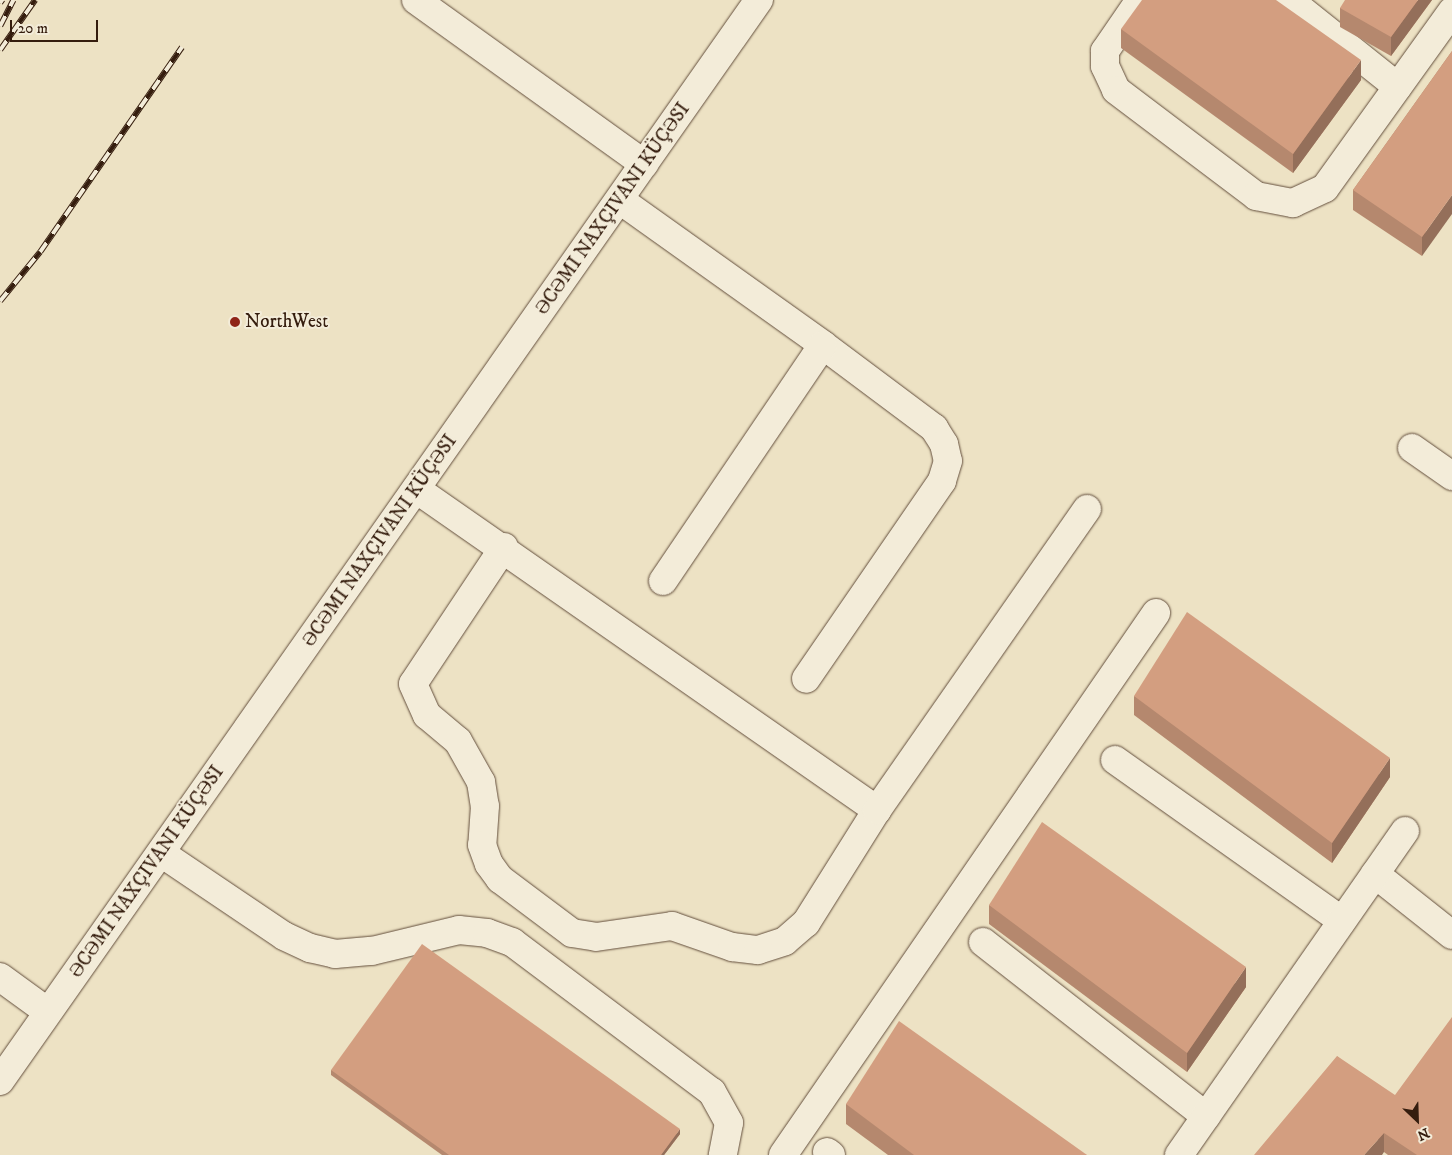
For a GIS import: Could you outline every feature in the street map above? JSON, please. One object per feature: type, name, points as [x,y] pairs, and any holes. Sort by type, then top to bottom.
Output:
[{"type":"street","points":[[416,0],[644,164]]},
{"type":"street","name":"ƏCƏMI NAXÇIVANI KÜÇƏSI","points":[[0,1081],[759,0]]},
{"type":"street","points":[[1140,0],[1105,51],[1105,66],[1116,90],[1256,196],[1293,203],[1326,188],[1452,11]]},
{"type":"street","points":[[1289,0],[1398,87]]},
{"type":"street","points":[[620,200],[823,344],[934,428],[948,461],[942,481],[806,679]]},
{"type":"street","points":[[663,581],[823,344]]},
{"type":"street","points":[[1412,448],[1452,476]]},
{"type":"street","points":[[416,490],[504,547],[877,810]]},
{"type":"street","points":[[504,547],[413,684],[427,715],[458,741],[481,782],[482,844],[489,864],[552,920],[572,933],[596,937],[672,926],[732,947],[758,950],[785,941],[806,923],[877,810],[1087,509]]},
{"type":"street","points":[[784,1155],[1156,613]]},
{"type":"street","points":[[1115,760],[1342,921]]},
{"type":"street","points":[[1178,1155],[1405,831]]},
{"type":"street","points":[[161,853],[284,936],[310,948],[335,954],[372,951],[459,930],[487,933],[512,942],[712,1092],[729,1123],[723,1155]]},
{"type":"street","points":[[1375,874],[1452,935]]},
{"type":"street","points":[[983,942],[1206,1116]]},
{"type":"street","points":[[0,977],[48,1012]]},
{"type":"building","points":[[1142,0],[1276,0],[1361,60],[1293,154],[1121,29]]},
{"type":"building","points":[[1345,0],[1418,0],[1391,37],[1340,8]]},
{"type":"building","points":[[1452,51],[1452,195],[1422,237],[1353,190]]},
{"type":"building","points":[[1187,612],[1390,758],[1332,843],[1134,696]]},
{"type":"building","points":[[1042,822],[1246,967],[1187,1053],[989,905]]},
{"type":"building","points":[[422,944],[680,1129],[661,1155],[449,1155],[331,1070]]},
{"type":"building","points":[[1452,1017],[1452,1155],[1417,1155],[1384,1133],[1364,1155],[1254,1155],[1337,1056],[1395,1095]]},
{"type":"building","points":[[899,1021],[1087,1155],[914,1155],[846,1104]]},
{"type":"railway","points":[[0,26],[13,0]]},
{"type":"railway","points":[[0,50],[35,0]]},
{"type":"railway","points":[[0,301],[40,252],[182,47]]},
{"type":"place","name":"NorthWest","points":[[235,322]]}]
